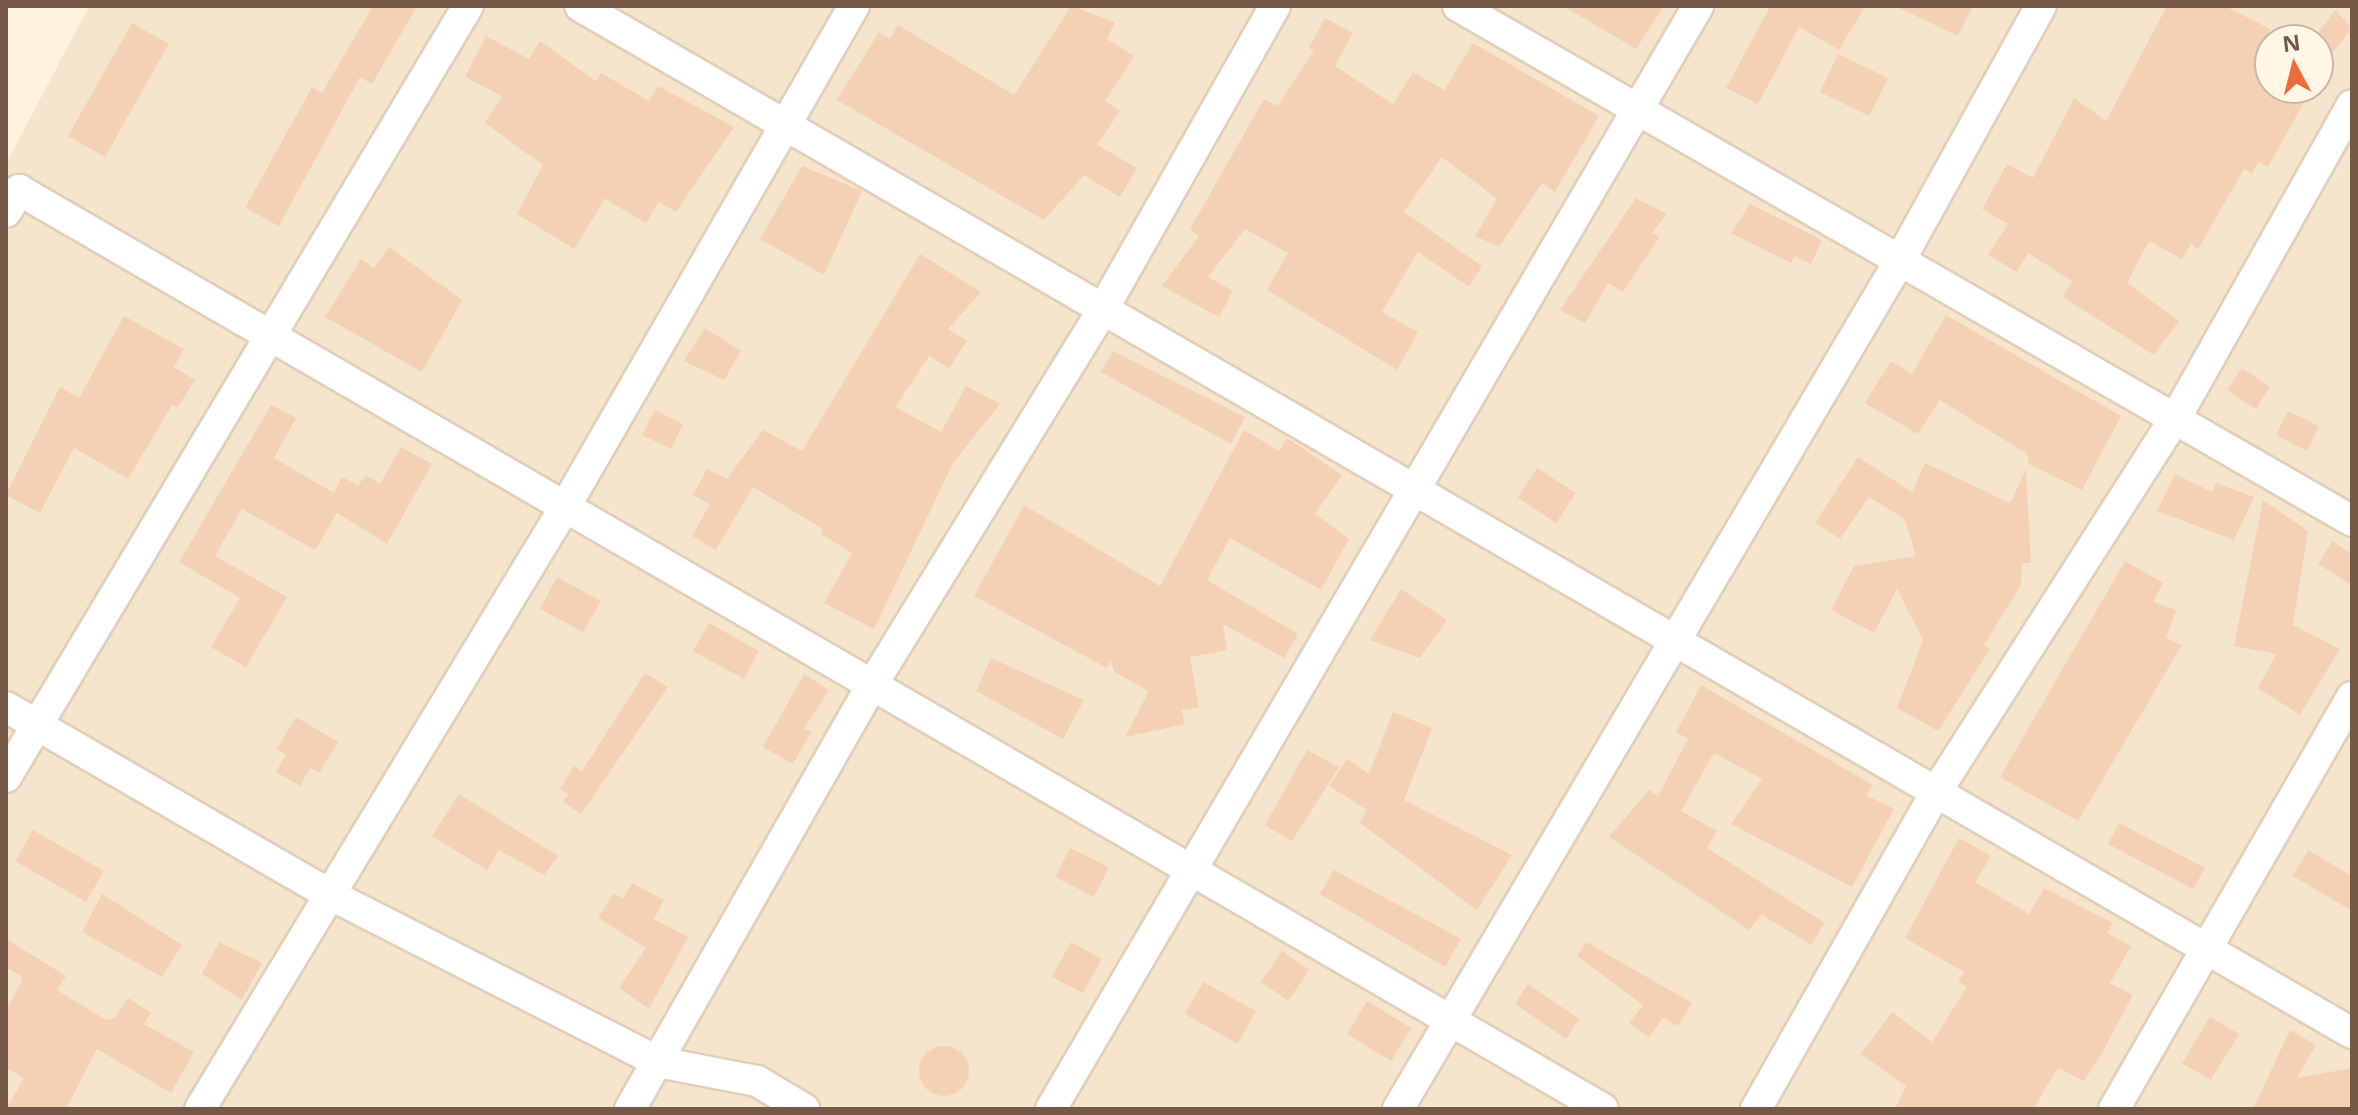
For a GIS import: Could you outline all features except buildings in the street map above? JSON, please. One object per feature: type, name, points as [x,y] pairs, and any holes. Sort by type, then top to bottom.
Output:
[{"type":"street","points":[[6,777],[468,6]]},
{"type":"street","points":[[580,6],[2352,1033]]},
{"type":"street","points":[[200,1109],[327,893],[565,507],[854,6]]},
{"type":"street","points":[[630,1109],[872,685],[1103,309],[1275,6]]},
{"type":"street","points":[[1458,6],[2352,521]]},
{"type":"street","points":[[1051,1109],[1188,869],[1698,6]]},
{"type":"street","points":[[1398,1109],[1453,1022],[1671,638],[1900,260],[2041,6]]},
{"type":"street","points":[[1756,1109],[1936,792],[2175,419],[2352,105]]},
{"type":"street","points":[[6,212],[19,190],[1603,1109]]},
{"type":"street","points":[[2114,1109],[2352,697]]},
{"type":"street","points":[[6,707],[327,893],[658,1062],[757,1081],[804,1109]]},
{"type":"shaded area","points":[[89,6],[2352,6],[2352,1109],[6,1109],[6,164]]}]
